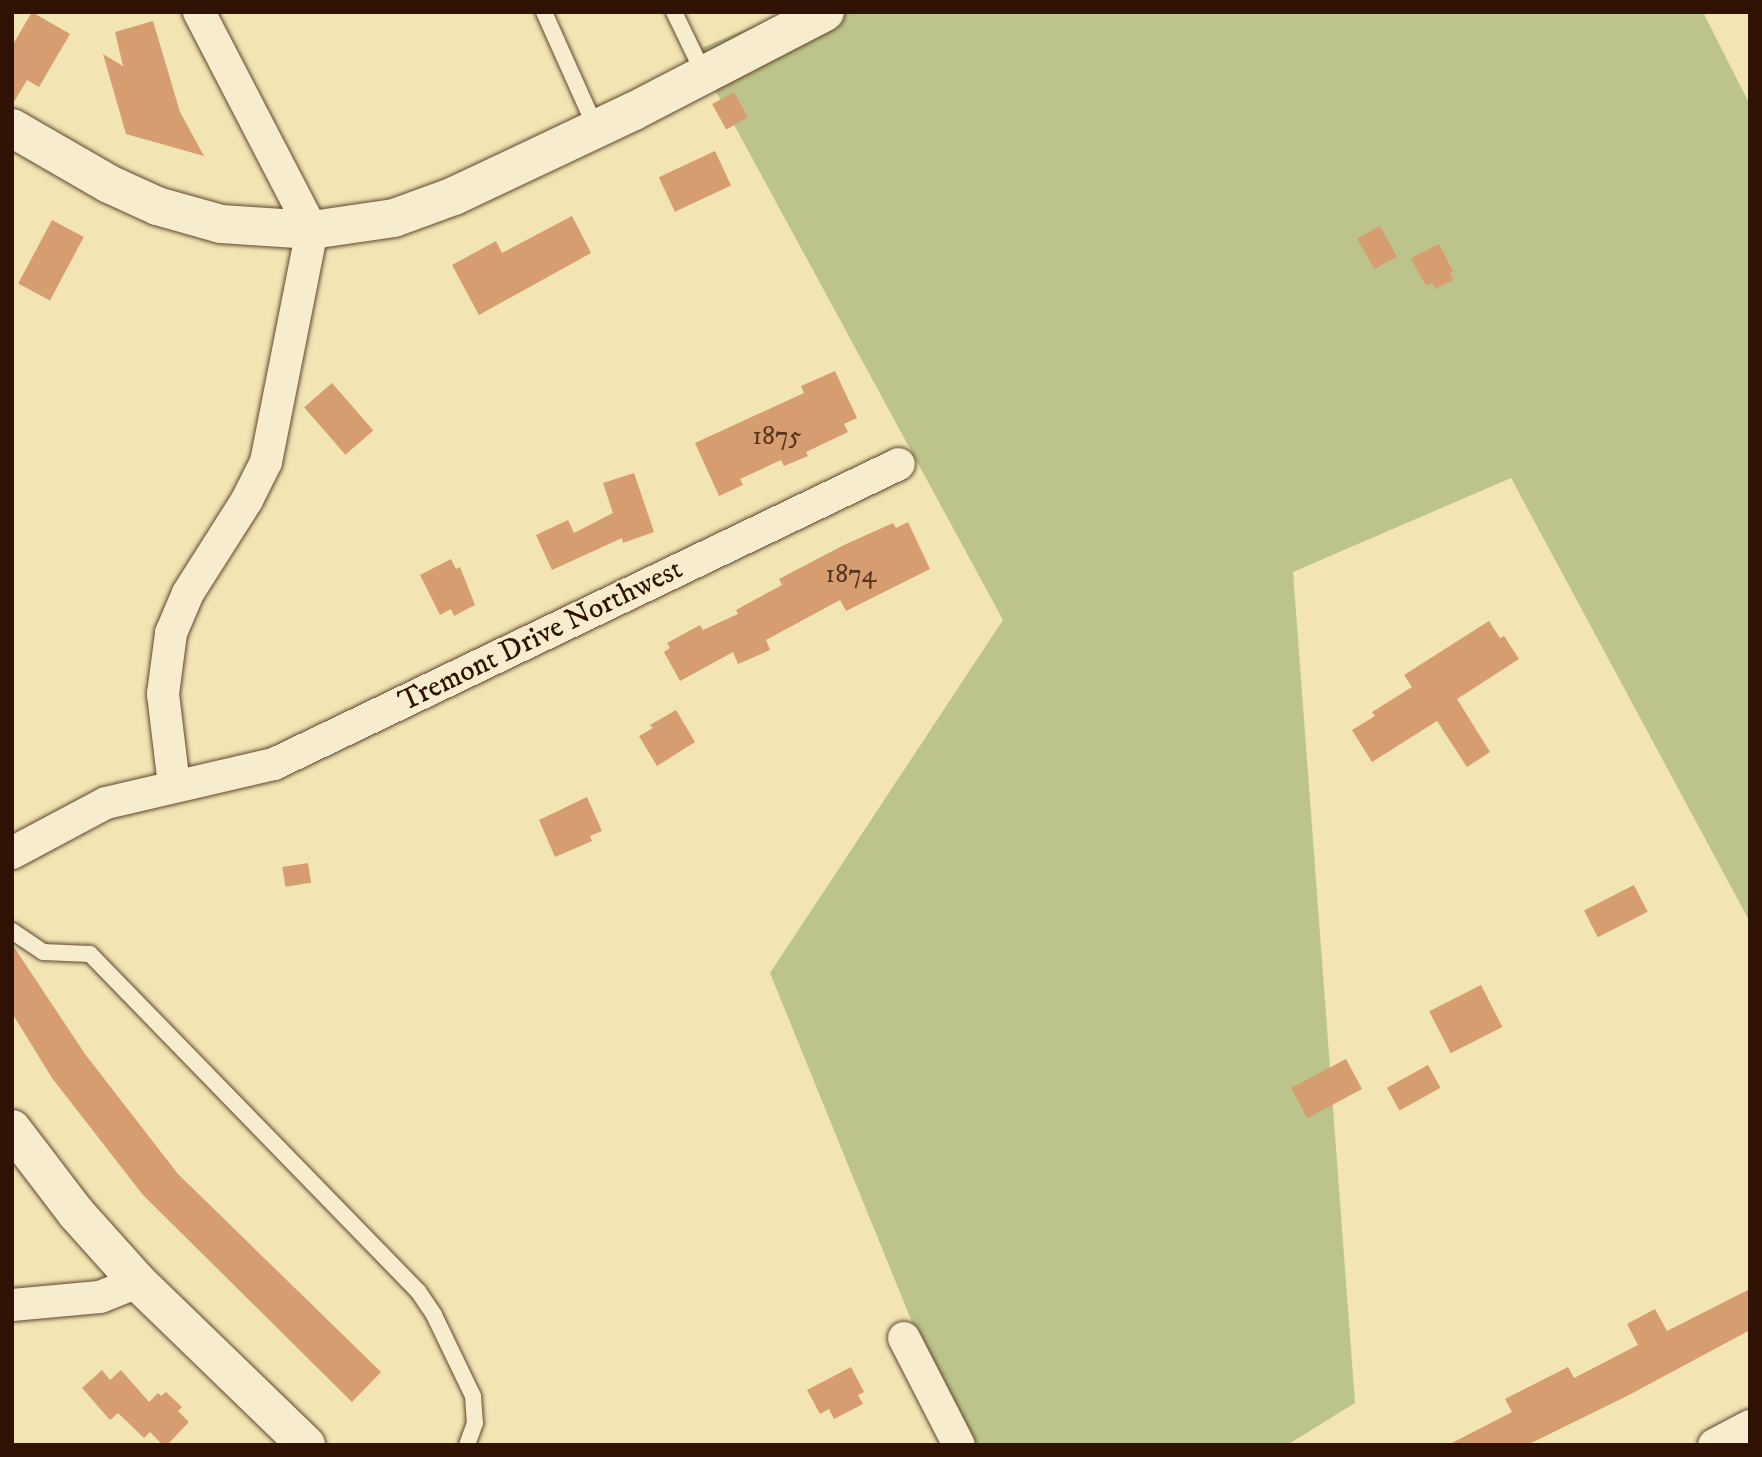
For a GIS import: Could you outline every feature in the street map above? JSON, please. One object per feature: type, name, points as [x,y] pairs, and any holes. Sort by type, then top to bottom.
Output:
[{"type":"main road","points":[[12,128],[109,184],[158,206],[221,224],[312,230],[394,218],[430,205],[597,129],[825,12]]},
{"type":"main road","points":[[12,1129],[76,1213],[138,1282],[306,1445]]},
{"type":"street","points":[[174,785],[163,694],[171,633],[188,593],[247,500],[266,462],[312,230],[199,12]]},
{"type":"street","name":"Tremont Drive Northwest","points":[[12,853],[106,803],[174,785],[274,764],[899,464]]},
{"type":"street","points":[[12,1305],[100,1297],[138,1282]]},
{"type":"street","points":[[904,1338],[959,1445]]},
{"type":"street","points":[[1714,1445],[1750,1426]]},
{"type":"lane","points":[[544,12],[597,129]]},
{"type":"lane","points":[[674,12],[704,74]]},
{"type":"lane","points":[[12,931],[43,952],[90,954],[418,1291],[434,1315],[473,1396],[475,1423],[467,1445]]},
{"type":"green space","points":[[788,12],[1703,12],[1750,105],[1750,922],[1511,478],[1293,572],[1355,1403],[1287,1445],[962,1445],[770,973],[1003,620],[694,51]]},
{"type":"building","points":[[32,12],[70,34],[39,87],[27,80],[12,105],[12,46]]},
{"type":"building","points":[[153,21],[180,112],[204,156],[126,134],[103,54],[123,66],[115,32]]},
{"type":"building","points":[[734,92],[748,117],[726,129],[712,104]]},
{"type":"building","points":[[715,151],[731,185],[675,212],[659,177]]},
{"type":"building","points":[[572,216],[591,253],[479,315],[452,265],[496,241],[502,253]]},
{"type":"building","points":[[52,220],[84,237],[50,300],[18,284]]},
{"type":"building","points":[[1380,226],[1397,257],[1374,269],[1357,239]]},
{"type":"building","points":[[1439,244],[1453,271],[1450,273],[1453,280],[1435,289],[1432,283],[1426,286],[1411,258]]},
{"type":"building","points":[[835,371],[857,418],[844,424],[848,432],[806,452],[808,456],[784,466],[781,460],[740,479],[743,485],[719,496],[695,443],[804,393],[801,386]]},
{"type":"building","points":[[332,383],[373,431],[345,455],[304,407]]},
{"type":"building","points":[[634,473],[654,532],[623,543],[622,538],[552,570],[536,535],[568,520],[574,533],[613,513],[603,483]]},
{"type":"building","points":[[908,522],[930,569],[846,611],[840,600],[766,640],[770,650],[738,664],[733,652],[680,681],[664,652],[670,648],[667,643],[700,625],[703,630],[738,614],[736,610],[782,585],[779,579],[844,545],[893,523],[896,528]]},
{"type":"building","points":[[451,559],[456,569],[460,567],[475,605],[454,616],[451,609],[440,615],[420,575]]},
{"type":"building","points":[[1489,621],[1500,638],[1504,636],[1519,659],[1457,699],[1490,752],[1467,767],[1437,721],[1372,762],[1352,730],[1375,716],[1372,712],[1412,687],[1404,675]]},
{"type":"building","points":[[676,710],[695,742],[657,766],[639,736],[653,728],[650,725]]},
{"type":"building","points":[[587,797],[602,831],[590,836],[592,841],[555,857],[539,820]]},
{"type":"building","points":[[308,863],[311,883],[285,887],[282,867]]},
{"type":"building","points":[[1634,885],[1648,912],[1598,937],[1584,910]]},
{"type":"building","points":[[12,944],[85,1054],[178,1174],[381,1372],[352,1402],[143,1195],[52,1078],[12,1013]]},
{"type":"building","points":[[1481,985],[1502,1027],[1451,1053],[1429,1011]]},
{"type":"building","points":[[1346,1059],[1362,1089],[1307,1118],[1291,1088]]},
{"type":"building","points":[[1428,1065],[1441,1088],[1399,1111],[1387,1088]]},
{"type":"building","points":[[1750,1289],[1750,1330],[1629,1395],[1527,1445],[1448,1445],[1512,1412],[1505,1399],[1568,1367],[1574,1378],[1638,1345],[1627,1324],[1655,1309],[1667,1331]]},
{"type":"building","points":[[851,1367],[864,1392],[858,1395],[863,1404],[834,1419],[829,1409],[820,1414],[807,1390]]},
{"type":"building","points":[[102,1370],[110,1380],[121,1370],[149,1402],[158,1393],[161,1396],[166,1392],[182,1407],[178,1411],[189,1422],[167,1445],[163,1445],[150,1432],[144,1438],[118,1413],[110,1420],[82,1388]]}]
